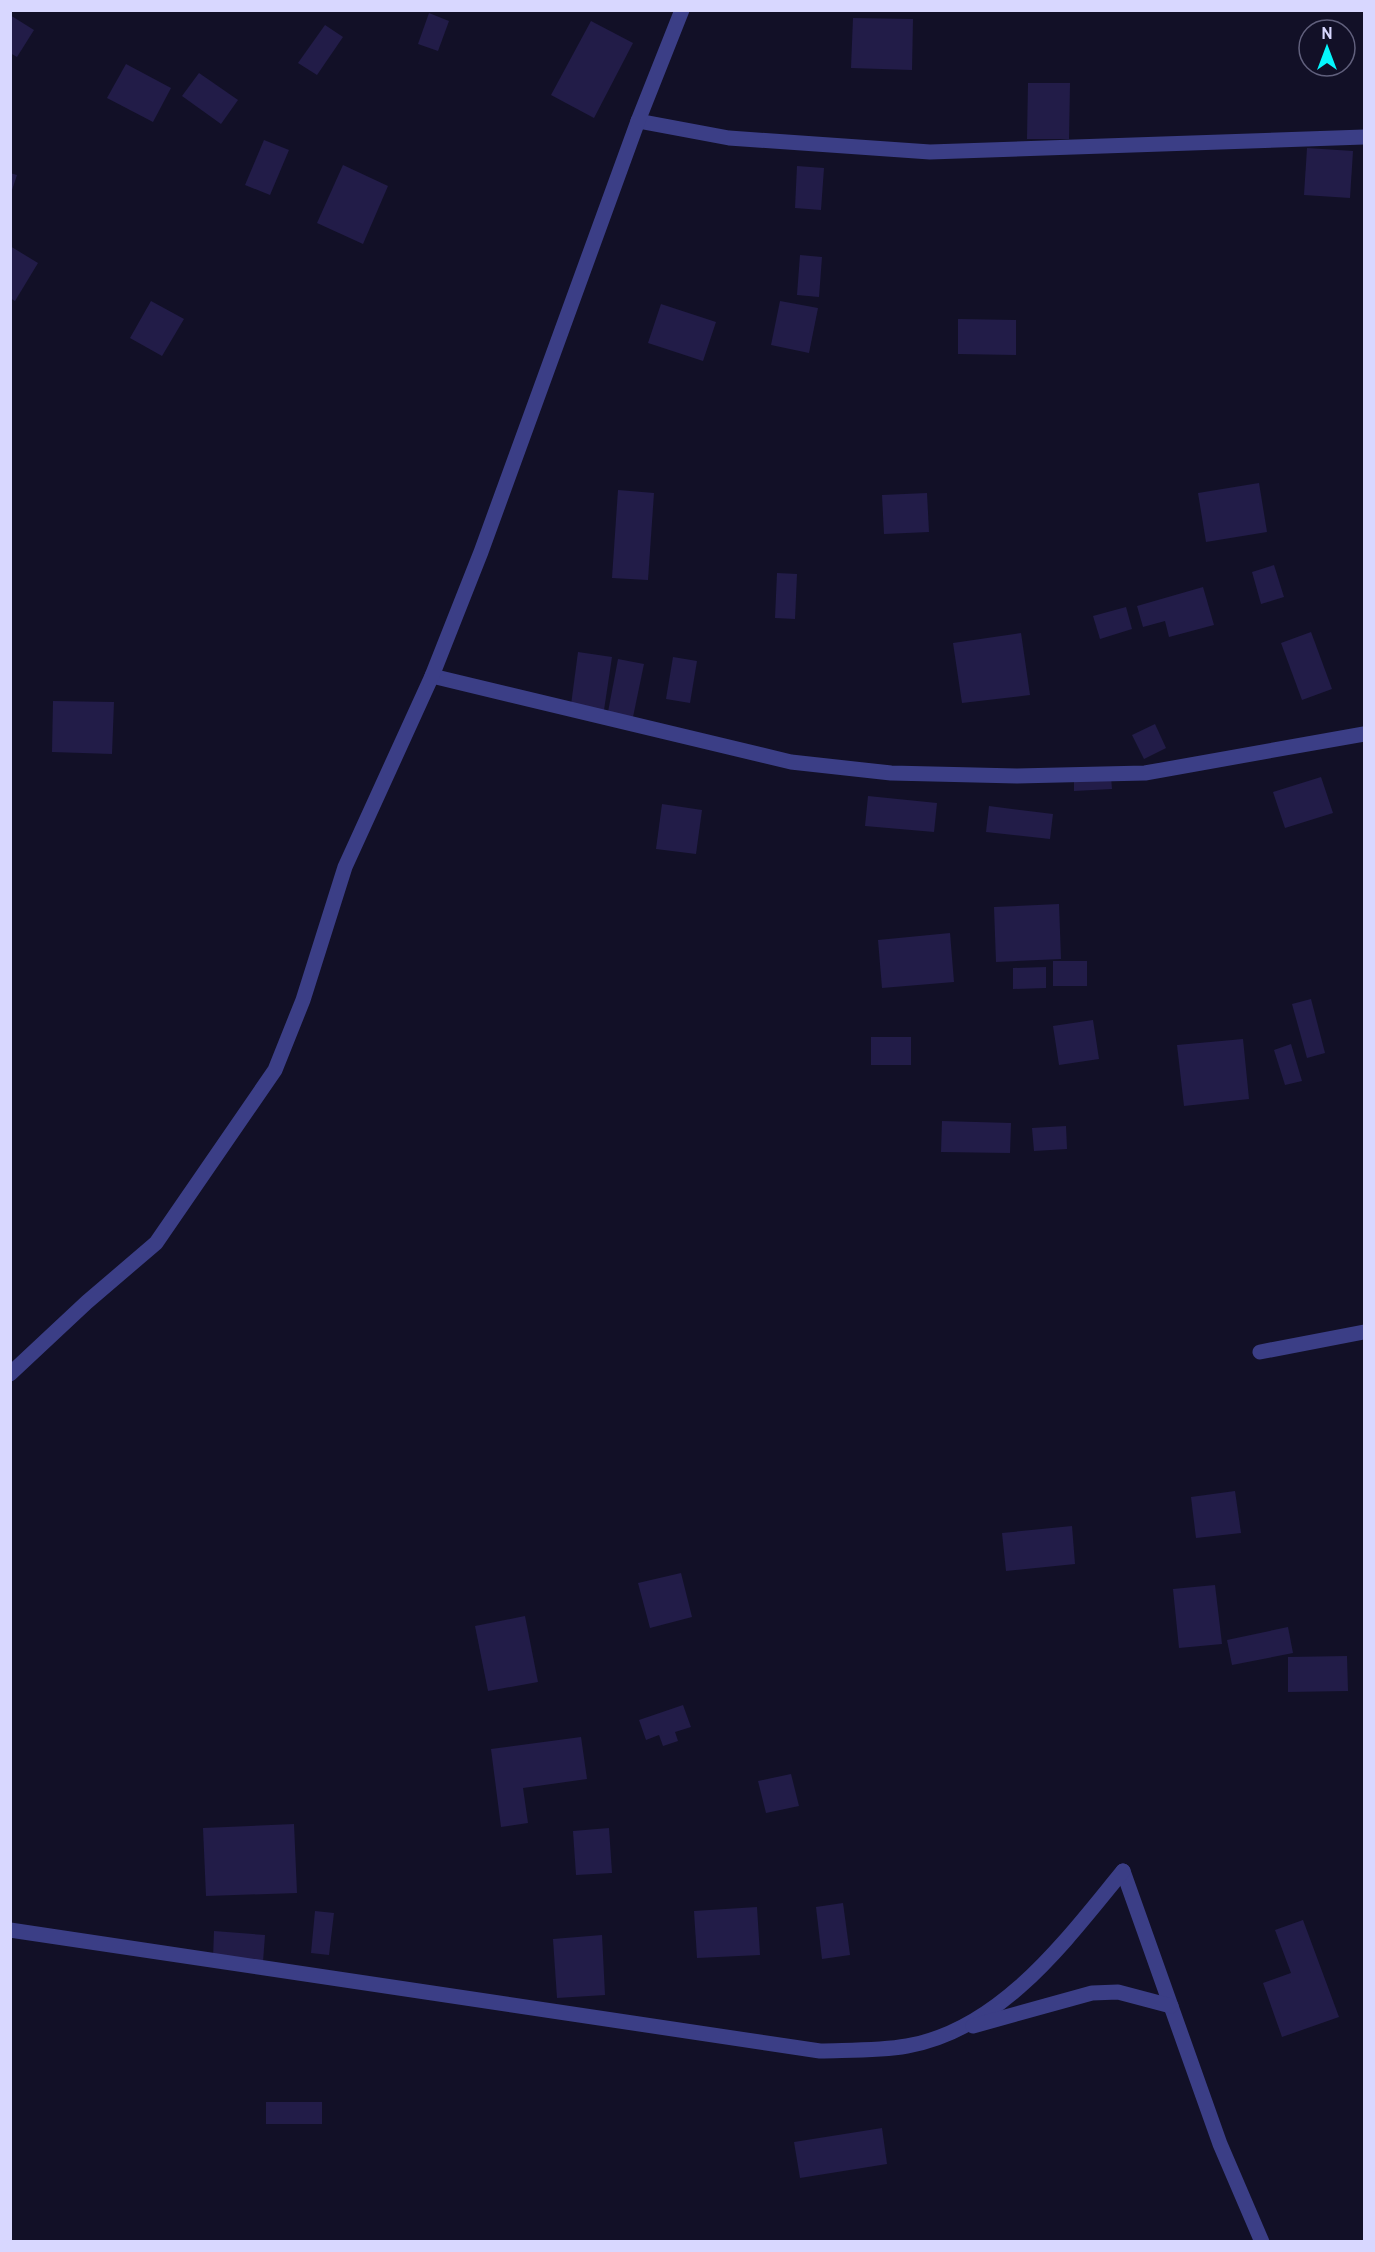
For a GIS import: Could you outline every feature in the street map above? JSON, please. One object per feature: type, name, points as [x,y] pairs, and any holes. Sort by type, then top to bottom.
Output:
[{"type":"street","points":[[10,1374],[87,1302],[156,1243],[275,1070],[303,1000],[345,867],[432,676],[481,552],[682,10]]},
{"type":"street","points":[[639,121],[729,138],[930,152],[1365,137]]},
{"type":"street","points":[[432,676],[791,762],[891,773],[1017,776],[1145,773],[1365,734]]},
{"type":"street","points":[[1260,1352],[1365,1332]]},
{"type":"street","points":[[955,2031],[1008,1997],[1052,1958],[1123,1871],[1220,2144],[1262,2241]]},
{"type":"street","points":[[10,1930],[820,2051],[908,2046],[1092,1993],[1118,1992],[1171,2006]]},
{"type":"building","points":[[429,13],[449,21],[438,51],[418,44]]},
{"type":"building","points":[[10,15],[34,30],[17,57],[10,53]]},
{"type":"building","points":[[853,18],[913,19],[912,70],[851,68]]},
{"type":"building","points":[[591,21],[633,43],[594,118],[551,95]]},
{"type":"building","points":[[325,25],[343,37],[317,75],[298,63]]},
{"type":"building","points":[[126,64],[171,88],[153,122],[107,98]]},
{"type":"building","points":[[199,73],[238,100],[221,124],[182,96]]},
{"type":"building","points":[[1028,83],[1070,83],[1069,139],[1027,139]]},
{"type":"building","points":[[264,140],[289,150],[270,195],[245,185]]},
{"type":"building","points":[[1307,148],[1353,151],[1350,198],[1304,195]]},
{"type":"building","points":[[343,165],[388,186],[363,244],[317,223]]},
{"type":"building","points":[[797,166],[824,168],[821,210],[795,208]]},
{"type":"building","points":[[10,173],[17,175],[11,193],[10,193]]},
{"type":"building","points":[[10,246],[38,263],[15,301],[10,298]]},
{"type":"building","points":[[800,255],[822,257],[819,297],[797,295]]},
{"type":"building","points":[[151,301],[184,319],[162,356],[130,338]]},
{"type":"building","points":[[780,301],[818,308],[809,353],[771,345]]},
{"type":"building","points":[[661,304],[716,322],[703,361],[648,343]]},
{"type":"building","points":[[958,319],[1016,320],[1016,355],[958,354]]},
{"type":"building","points":[[1259,483],[1267,532],[1206,542],[1198,493]]},
{"type":"building","points":[[618,490],[654,493],[648,580],[612,578]]},
{"type":"building","points":[[927,493],[929,532],[884,534],[882,495]]},
{"type":"building","points":[[1274,565],[1284,597],[1261,604],[1252,572]]},
{"type":"building","points":[[777,573],[797,574],[795,619],[775,618]]},
{"type":"building","points":[[1203,587],[1214,625],[1169,637],[1165,621],[1143,627],[1137,606]]},
{"type":"building","points":[[1126,607],[1132,629],[1100,639],[1093,616]]},
{"type":"building","points":[[1311,632],[1332,689],[1302,700],[1281,643]]},
{"type":"building","points":[[1021,633],[1030,695],[962,703],[953,643]]},
{"type":"building","points":[[578,652],[612,657],[604,710],[571,705]]},
{"type":"building","points":[[673,657],[697,661],[690,703],[666,699]]},
{"type":"building","points":[[618,659],[644,664],[633,717],[608,712]]},
{"type":"building","points":[[53,701],[114,702],[112,754],[52,752]]},
{"type":"building","points":[[1155,724],[1166,748],[1144,759],[1132,735]]},
{"type":"building","points":[[1111,777],[1112,789],[1074,791],[1074,779]]},
{"type":"building","points":[[1321,777],[1333,813],[1285,828],[1273,792]]},
{"type":"building","points":[[868,796],[937,803],[934,832],[865,826]]},
{"type":"building","points":[[662,804],[702,810],[696,854],[656,849]]},
{"type":"building","points":[[989,806],[1053,814],[1050,839],[986,832]]},
{"type":"building","points":[[1059,904],[1061,959],[996,962],[994,907]]},
{"type":"building","points":[[950,933],[954,982],[882,988],[878,940]]},
{"type":"building","points":[[1053,961],[1087,961],[1087,986],[1053,986]]},
{"type":"building","points":[[1046,967],[1046,988],[1013,989],[1013,968]]},
{"type":"building","points":[[1311,999],[1325,1053],[1307,1058],[1292,1004]]},
{"type":"building","points":[[1093,1020],[1099,1059],[1059,1065],[1053,1026]]},
{"type":"building","points":[[871,1037],[911,1037],[911,1065],[871,1065]]},
{"type":"building","points":[[1243,1039],[1249,1099],[1184,1106],[1177,1045]]},
{"type":"building","points":[[1291,1044],[1302,1081],[1285,1085],[1274,1050]]},
{"type":"building","points":[[942,1121],[1011,1123],[1010,1153],[941,1152]]},
{"type":"building","points":[[1066,1126],[1067,1149],[1034,1151],[1032,1128]]},
{"type":"building","points":[[1235,1491],[1241,1533],[1196,1538],[1191,1497]]},
{"type":"building","points":[[1072,1526],[1075,1564],[1006,1571],[1002,1533]]},
{"type":"building","points":[[681,1573],[692,1617],[650,1628],[638,1583]]},
{"type":"building","points":[[1215,1585],[1222,1644],[1179,1648],[1173,1589]]},
{"type":"building","points":[[525,1616],[538,1682],[488,1691],[475,1626]]},
{"type":"building","points":[[1288,1627],[1293,1653],[1232,1665],[1227,1640]]},
{"type":"building","points":[[1347,1656],[1348,1691],[1288,1692],[1288,1657]]},
{"type":"building","points":[[683,1705],[691,1727],[675,1732],[678,1741],[663,1746],[659,1735],[646,1740],[639,1720]]},
{"type":"building","points":[[581,1737],[587,1779],[523,1788],[528,1823],[501,1827],[491,1749]]},
{"type":"building","points":[[791,1774],[799,1806],[766,1813],[758,1781]]},
{"type":"building","points":[[294,1824],[297,1893],[206,1896],[203,1828]]},
{"type":"building","points":[[609,1828],[612,1873],[576,1875],[573,1831]]},
{"type":"building","points":[[843,1903],[850,1955],[822,1959],[816,1907]]},
{"type":"building","points":[[757,1907],[760,1955],[697,1958],[694,1911]]},
{"type":"building","points":[[315,1911],[334,1913],[329,1955],[311,1953]]},
{"type":"building","points":[[1303,1920],[1339,2017],[1282,2037],[1263,1983],[1291,1973],[1275,1930]]},
{"type":"building","points":[[214,1931],[265,1935],[263,1962],[213,1959]]},
{"type":"building","points":[[602,1935],[605,1995],[557,1998],[553,1939]]},
{"type":"building","points":[[266,2102],[322,2102],[322,2124],[266,2124]]},
{"type":"building","points":[[882,2128],[887,2164],[800,2178],[794,2142]]}]
